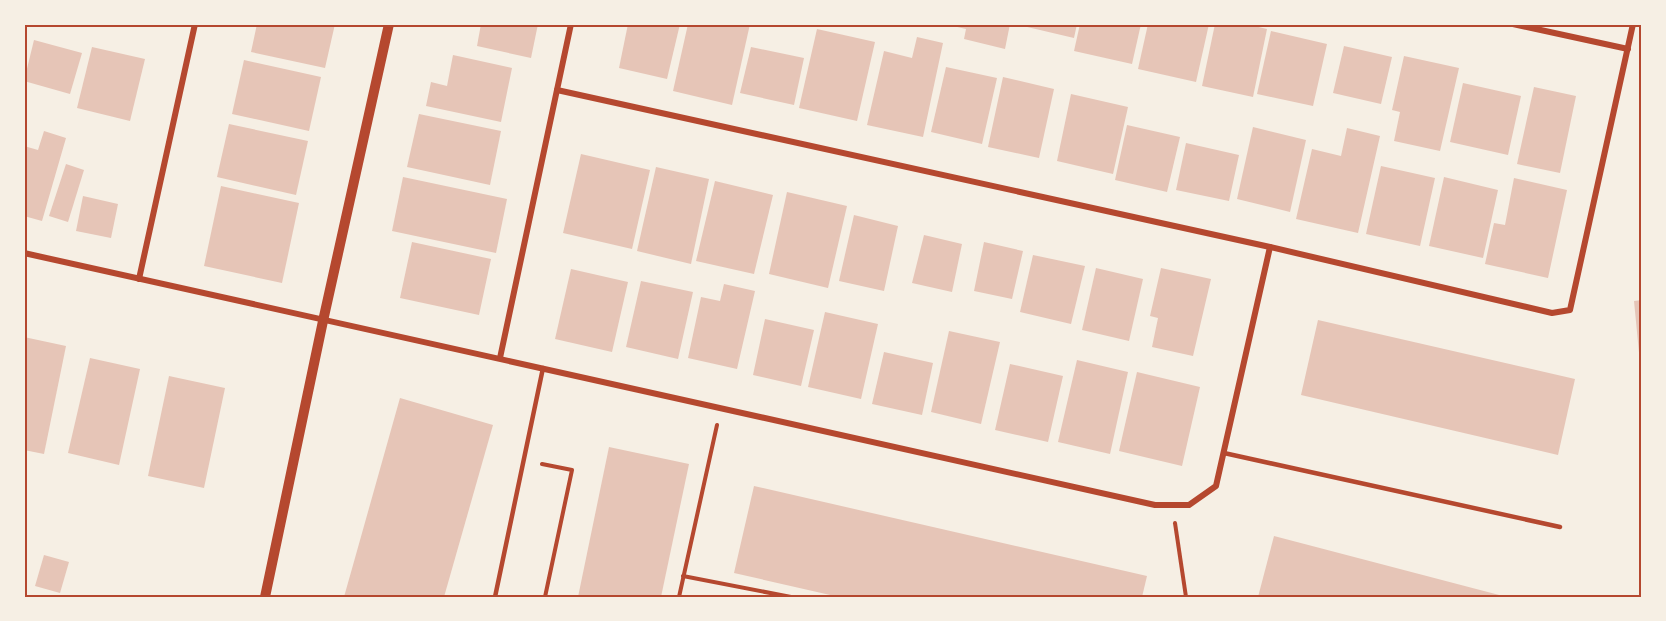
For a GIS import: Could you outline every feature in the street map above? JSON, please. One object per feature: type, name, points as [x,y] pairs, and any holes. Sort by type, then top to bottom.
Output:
[{"type":"street","points":[[139,279],[195,24]]},
{"type":"street","points":[[265,597],[389,24]]},
{"type":"street","points":[[500,358],[571,24]]},
{"type":"street","points":[[1513,24],[1628,49]]},
{"type":"street","points":[[557,90],[1270,247],[1552,313],[1570,310],[1633,24]]},
{"type":"street","points":[[24,253],[1155,505],[1189,505],[1216,486],[1270,247]]},
{"type":"lane","points":[[495,597],[543,367]]},
{"type":"lane","points":[[1224,453],[1560,527]]},
{"type":"path","points":[[679,597],[717,425]]},
{"type":"path","points":[[524,460],[573,470],[545,597]]},
{"type":"path","points":[[1173,505],[1186,597]]},
{"type":"path","points":[[683,576],[791,597]]},
{"type":"building","points":[[257,24],[335,24],[325,68],[251,52]]},
{"type":"building","points":[[481,24],[538,24],[531,58],[477,46]]},
{"type":"building","points":[[628,24],[680,24],[667,79],[619,68]]},
{"type":"building","points":[[688,24],[750,24],[732,105],[673,91]]},
{"type":"building","points":[[953,24],[1010,24],[1005,49],[964,39],[966,29],[953,26]]},
{"type":"building","points":[[1024,24],[1077,24],[1074,38],[1023,26]]},
{"type":"building","points":[[1080,24],[1141,24],[1132,64],[1074,51]]},
{"type":"building","points":[[1148,24],[1209,24],[1196,82],[1138,69]]},
{"type":"building","points":[[1215,24],[1246,24],[1267,29],[1253,97],[1202,86]]},
{"type":"building","points":[[817,29],[875,42],[857,121],[799,108]]},
{"type":"building","points":[[1271,31],[1327,44],[1313,106],[1257,94]]},
{"type":"building","points":[[917,37],[943,43],[923,137],[867,125],[884,51],[912,58]]},
{"type":"building","points":[[34,40],[82,53],[70,94],[24,81]]},
{"type":"building","points":[[1344,46],[1392,57],[1381,104],[1333,93]]},
{"type":"building","points":[[92,47],[145,59],[130,121],[77,108]]},
{"type":"building","points":[[751,47],[804,58],[794,105],[740,93]]},
{"type":"building","points":[[453,55],[512,68],[501,122],[426,106],[431,82],[447,86]]},
{"type":"building","points":[[1404,56],[1459,68],[1440,151],[1394,141],[1400,112],[1392,110]]},
{"type":"building","points":[[244,60],[321,77],[309,131],[232,114]]},
{"type":"building","points":[[946,67],[997,78],[982,144],[931,132]]},
{"type":"building","points":[[1003,77],[1054,89],[1039,158],[988,147]]},
{"type":"building","points":[[1463,83],[1521,96],[1508,155],[1450,142]]},
{"type":"building","points":[[1534,87],[1576,96],[1560,173],[1517,164]]},
{"type":"building","points":[[1071,94],[1128,107],[1113,174],[1057,161]]},
{"type":"building","points":[[419,114],[501,131],[490,185],[407,167]]},
{"type":"building","points":[[229,124],[308,141],[296,195],[217,177]]},
{"type":"building","points":[[1127,125],[1180,137],[1167,192],[1115,180]]},
{"type":"building","points":[[1253,127],[1306,140],[1290,212],[1237,199]]},
{"type":"building","points":[[1347,128],[1380,136],[1358,233],[1296,219],[1312,149],[1341,156]]},
{"type":"building","points":[[44,131],[66,138],[42,221],[24,216],[24,146],[38,150]]},
{"type":"building","points":[[1186,143],[1239,155],[1229,201],[1176,190]]},
{"type":"building","points":[[581,154],[650,170],[632,249],[563,233]]},
{"type":"building","points":[[66,164],[84,170],[68,222],[49,216]]},
{"type":"building","points":[[1381,166],[1435,178],[1420,246],[1366,234]]},
{"type":"building","points":[[656,167],[709,179],[691,264],[637,251]]},
{"type":"building","points":[[403,177],[507,199],[496,253],[392,231]]},
{"type":"building","points":[[1444,177],[1498,190],[1483,258],[1429,246]]},
{"type":"building","points":[[1514,178],[1567,190],[1548,278],[1485,264],[1494,223],[1505,225]]},
{"type":"building","points":[[715,181],[773,195],[754,274],[696,261]]},
{"type":"building","points":[[221,186],[299,203],[282,283],[204,266]]},
{"type":"building","points":[[787,192],[847,206],[828,288],[769,274]]},
{"type":"building","points":[[83,196],[118,204],[111,238],[76,231]]},
{"type":"building","points":[[854,215],[898,226],[884,291],[839,281]]},
{"type":"building","points":[[924,235],[962,244],[952,292],[912,283]]},
{"type":"building","points":[[412,242],[491,259],[479,315],[400,298]]},
{"type":"building","points":[[984,242],[1023,251],[1012,299],[974,291]]},
{"type":"building","points":[[1033,255],[1085,266],[1071,324],[1020,312]]},
{"type":"building","points":[[1096,268],[1143,279],[1129,341],[1082,330]]},
{"type":"building","points":[[1161,268],[1211,279],[1193,356],[1152,347],[1158,318],[1150,316]]},
{"type":"building","points":[[571,269],[628,282],[612,352],[555,339]]},
{"type":"building","points":[[641,281],[693,292],[678,359],[626,347]]},
{"type":"building","points":[[724,284],[755,291],[737,369],[688,358],[701,297],[720,301]]},
{"type":"building","points":[[1642,300],[1642,363],[1640,363],[1634,301]]},
{"type":"building","points":[[825,312],[878,324],[861,399],[808,387]]},
{"type":"building","points":[[765,319],[814,330],[801,386],[753,375]]},
{"type":"building","points":[[1318,320],[1575,379],[1558,455],[1301,395]]},
{"type":"building","points":[[949,331],[1000,342],[981,424],[931,412]]},
{"type":"building","points":[[24,337],[66,346],[44,454],[24,450]]},
{"type":"building","points":[[884,352],[933,363],[922,415],[872,404]]},
{"type":"building","points":[[90,358],[140,369],[119,465],[68,453]]},
{"type":"building","points":[[1077,360],[1128,372],[1110,454],[1058,442]]},
{"type":"building","points":[[1010,364],[1063,376],[1048,442],[995,430]]},
{"type":"building","points":[[1137,372],[1200,387],[1182,466],[1119,451]]},
{"type":"building","points":[[169,376],[225,388],[204,488],[148,476]]},
{"type":"building","points":[[400,398],[493,425],[444,597],[344,597]]},
{"type":"building","points":[[609,447],[689,464],[661,597],[578,597]]},
{"type":"building","points":[[754,486],[1147,576],[1142,597],[839,597],[734,573]]},
{"type":"building","points":[[1274,536],[1503,596],[1503,597],[1258,597]]},
{"type":"building","points":[[44,555],[69,562],[60,593],[35,586]]}]
